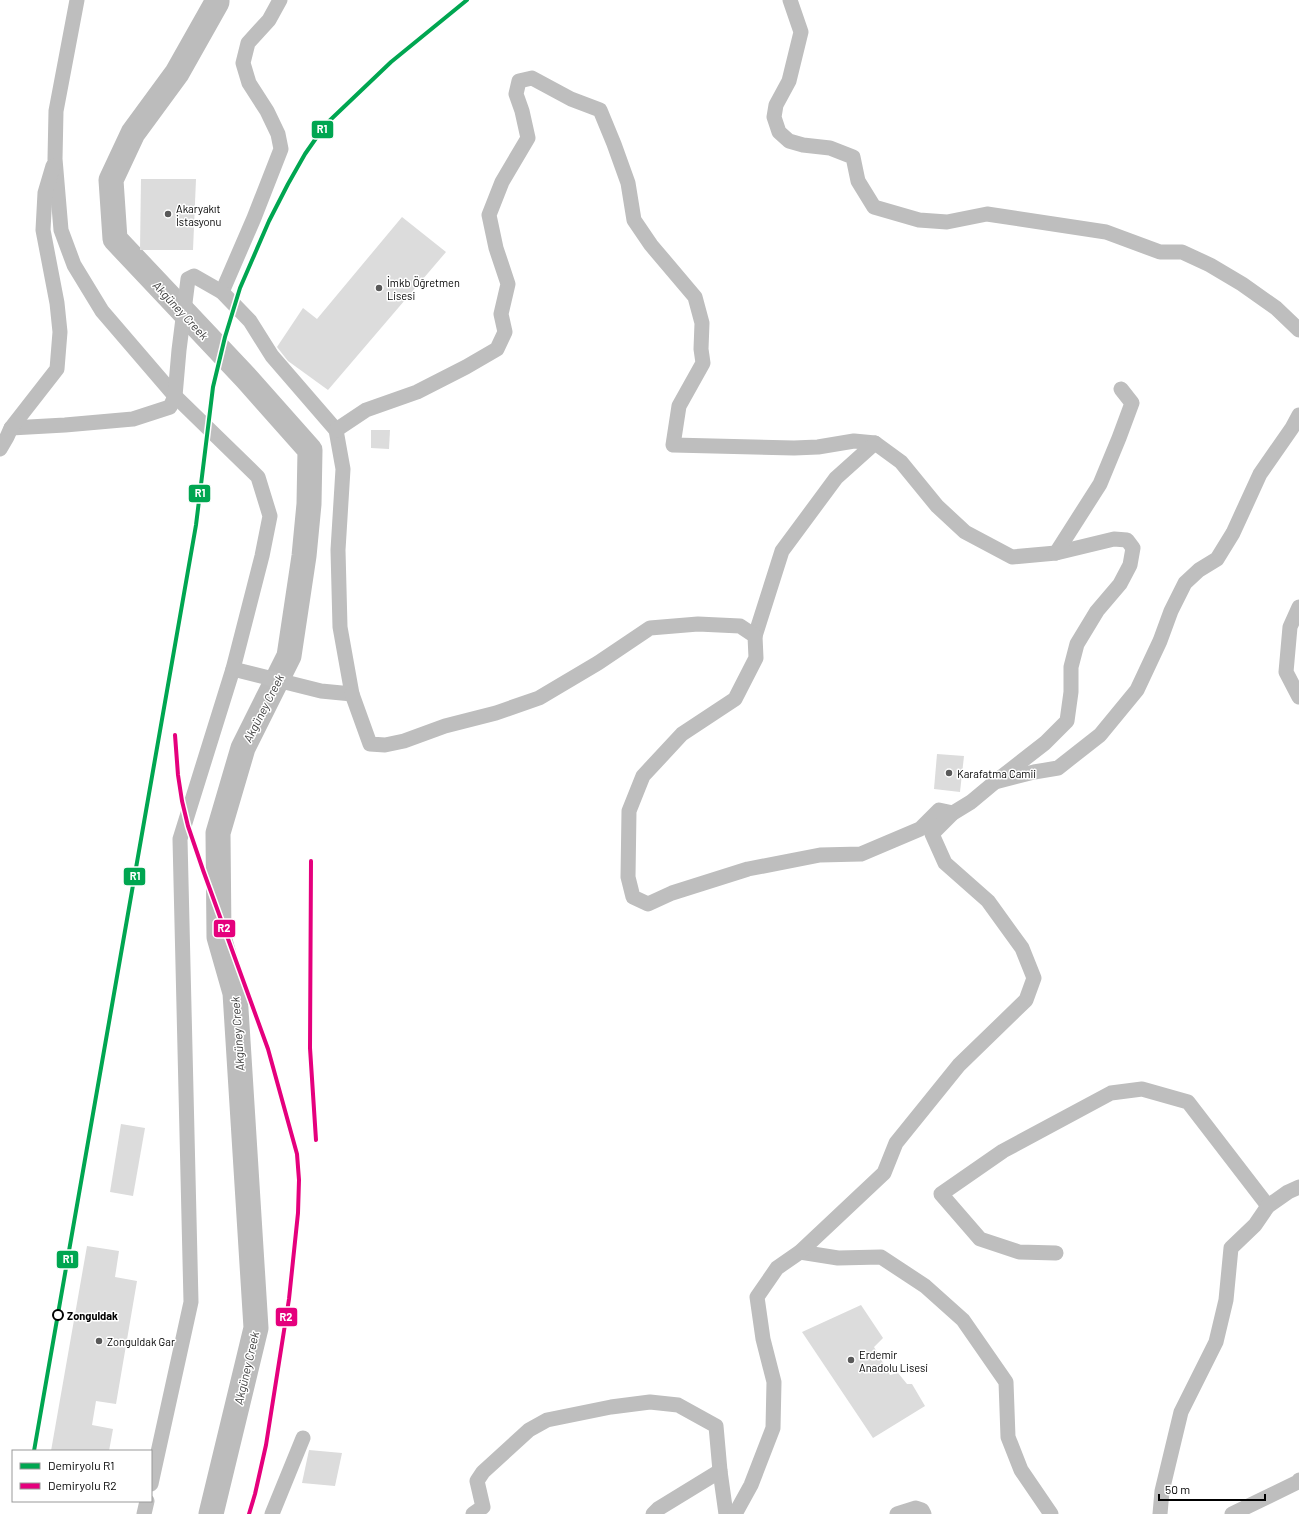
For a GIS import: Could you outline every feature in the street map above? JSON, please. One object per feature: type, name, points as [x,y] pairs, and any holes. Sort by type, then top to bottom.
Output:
[{"type":"street","points":[[77,0],[56,110],[55,159],[62,230],[74,265],[102,310],[175,396],[258,477],[270,516],[262,556],[233,669],[180,839],[191,1302],[152,1479]]},
{"type":"street","points":[[222,292],[254,218],[281,149],[278,134],[267,111],[249,83],[243,63],[248,43],[269,20],[280,0]]},
{"type":"street","points":[[790,0],[801,32],[790,81],[776,105],[774,117],[779,132],[790,141],[803,145],[830,148],[853,157],[858,180],[874,207],[919,220],[947,222],[987,214],[1106,232],[1160,252],[1182,252],[1210,264],[1242,284],[1276,308],[1299,330]]},
{"type":"street","points":[[336,430],[366,410],[417,392],[498,349],[505,332],[501,314],[508,284],[496,248],[489,215],[502,182],[528,138],[522,111],[516,94],[519,81],[532,78],[571,99],[600,110],[628,183],[634,220],[651,245],[695,297],[702,323],[701,349],[703,363],[679,406],[673,445],[794,448],[818,447],[854,441],[875,443],[901,462],[937,506],[965,532],[1012,557],[1056,553],[1114,539],[1127,540],[1133,548],[1130,565],[1120,584],[1096,611],[1076,644],[1071,667],[1071,692],[1067,721],[1045,743],[971,802],[953,813],[932,834],[945,863],[988,901],[1022,948],[1034,978],[1026,1000],[959,1065],[896,1143],[884,1173],[800,1252],[777,1268],[757,1297],[764,1339],[774,1382],[773,1428],[751,1486],[735,1514]]},
{"type":"street","points":[[0,449],[11,428],[57,370],[60,332],[57,303],[43,230],[45,193],[55,159]]},
{"type":"street","points":[[11,428],[133,419],[170,407],[175,396],[188,279],[194,276],[222,292],[250,321],[272,356],[336,430],[342,468],[338,550],[340,627],[352,694],[370,744],[385,745],[404,741],[445,726],[496,713],[539,698],[598,663],[650,628],[698,624],[740,626],[755,636]]},
{"type":"street","points":[[1056,553],[1100,484],[1119,438],[1132,403],[1121,388]]},
{"type":"street","points":[[995,782],[1034,772],[1058,768],[1100,735],[1137,690],[1160,641],[1171,611],[1185,583],[1199,570],[1217,559],[1233,533],[1260,474],[1292,428],[1299,415]]},
{"type":"street","points":[[875,443],[836,478],[782,552],[755,636],[756,658],[735,699],[682,734],[643,776],[629,811],[628,877],[632,897],[648,904],[672,893],[748,869],[820,855],[860,854],[920,829],[939,810],[953,813]]},
{"type":"street","points":[[1299,607],[1290,627],[1286,672],[1299,697]]},
{"type":"street","points":[[233,669],[321,691],[352,694]]},
{"type":"street","points":[[1056,1253],[1019,1252],[980,1239],[941,1194],[1003,1151],[1111,1093],[1142,1089],[1188,1102],[1268,1206]]},
{"type":"street","points":[[1160,1514],[1162,1491],[1181,1412],[1216,1342],[1226,1300],[1231,1248],[1255,1225],[1268,1206],[1288,1192],[1299,1187]]},
{"type":"street","points":[[800,1252],[838,1258],[881,1257],[924,1286],[963,1320],[1006,1382],[1008,1437],[1021,1470],[1051,1514]]},
{"type":"street","points":[[473,1514],[482,1506],[478,1481],[483,1472],[528,1430],[547,1420],[611,1407],[650,1402],[678,1405],[716,1426],[726,1514]]},
{"type":"street","points":[[272,1514],[303,1438]]},
{"type":"street","points":[[653,1514],[658,1509],[720,1471]]},
{"type":"street","points":[[1232,1514],[1298,1482],[1299,1480]]},
{"type":"street","points":[[144,1514],[147,1502]]},
{"type":"street","points":[[897,1514],[916,1508],[922,1510],[924,1514]]},
{"type":"building","name":"Akaryakıt İstasyonu","points":[[141,179],[196,179],[193,250],[140,250]]},
{"type":"building","name":"İmkb Öğretmen Lisesi","points":[[402,217],[446,252],[328,390],[288,361],[277,347],[303,308],[317,319]]},
{"type":"building","points":[[371,430],[390,430],[389,449],[371,448]]},
{"type":"building","name":"Karafatma Camii","points":[[937,754],[964,756],[960,792],[934,789]]},
{"type":"building","points":[[121,1124],[145,1128],[133,1196],[110,1192]]},
{"type":"building","name":"Zonguldak Gar","points":[[87,1246],[119,1251],[115,1277],[137,1281],[116,1404],[96,1401],[92,1425],[113,1429],[109,1450],[51,1450]]},
{"type":"building","name":"Erdemir Anadolu Lisesi","points":[[861,1305],[883,1338],[874,1347],[890,1375],[898,1373],[907,1384],[912,1384],[925,1406],[873,1438],[802,1332]]},
{"type":"building","points":[[309,1450],[342,1453],[335,1486],[302,1483]]},
{"type":"waterway","name":"Akgüney Creek","points":[[211,1514],[256,1328],[235,993],[219,937],[218,833],[243,748],[289,656],[304,556],[309,504],[310,450],[247,379],[115,239],[111,180],[133,133],[177,73],[217,0]]},
{"type":"rail line","name":"R1","points":[[34,1450],[196,525],[213,387],[225,337],[240,288],[269,221],[305,154],[326,124],[391,62],[467,0]]},
{"type":"rail line","name":"R2","points":[[175,735],[178,775],[188,826],[268,1049],[297,1154],[299,1180],[298,1213],[289,1299],[266,1445],[249,1514]]},
{"type":"rail line","name":"R2","points":[[311,861],[310,1048],[316,1140]]},
{"type":"place","name":"Akaryakıt İstasyonu","points":[[168,214]]},
{"type":"place","name":"İmkb Öğretmen Lisesi","points":[[379,288]]},
{"type":"place","name":"Karafatma Camii","points":[[949,773]]},
{"type":"place","name":"Zonguldak","points":[[58,1315]]},
{"type":"place","name":"Zonguldak Gar","points":[[99,1341]]},
{"type":"place","name":"Erdemir Anadolu Lisesi","points":[[851,1360]]}]
